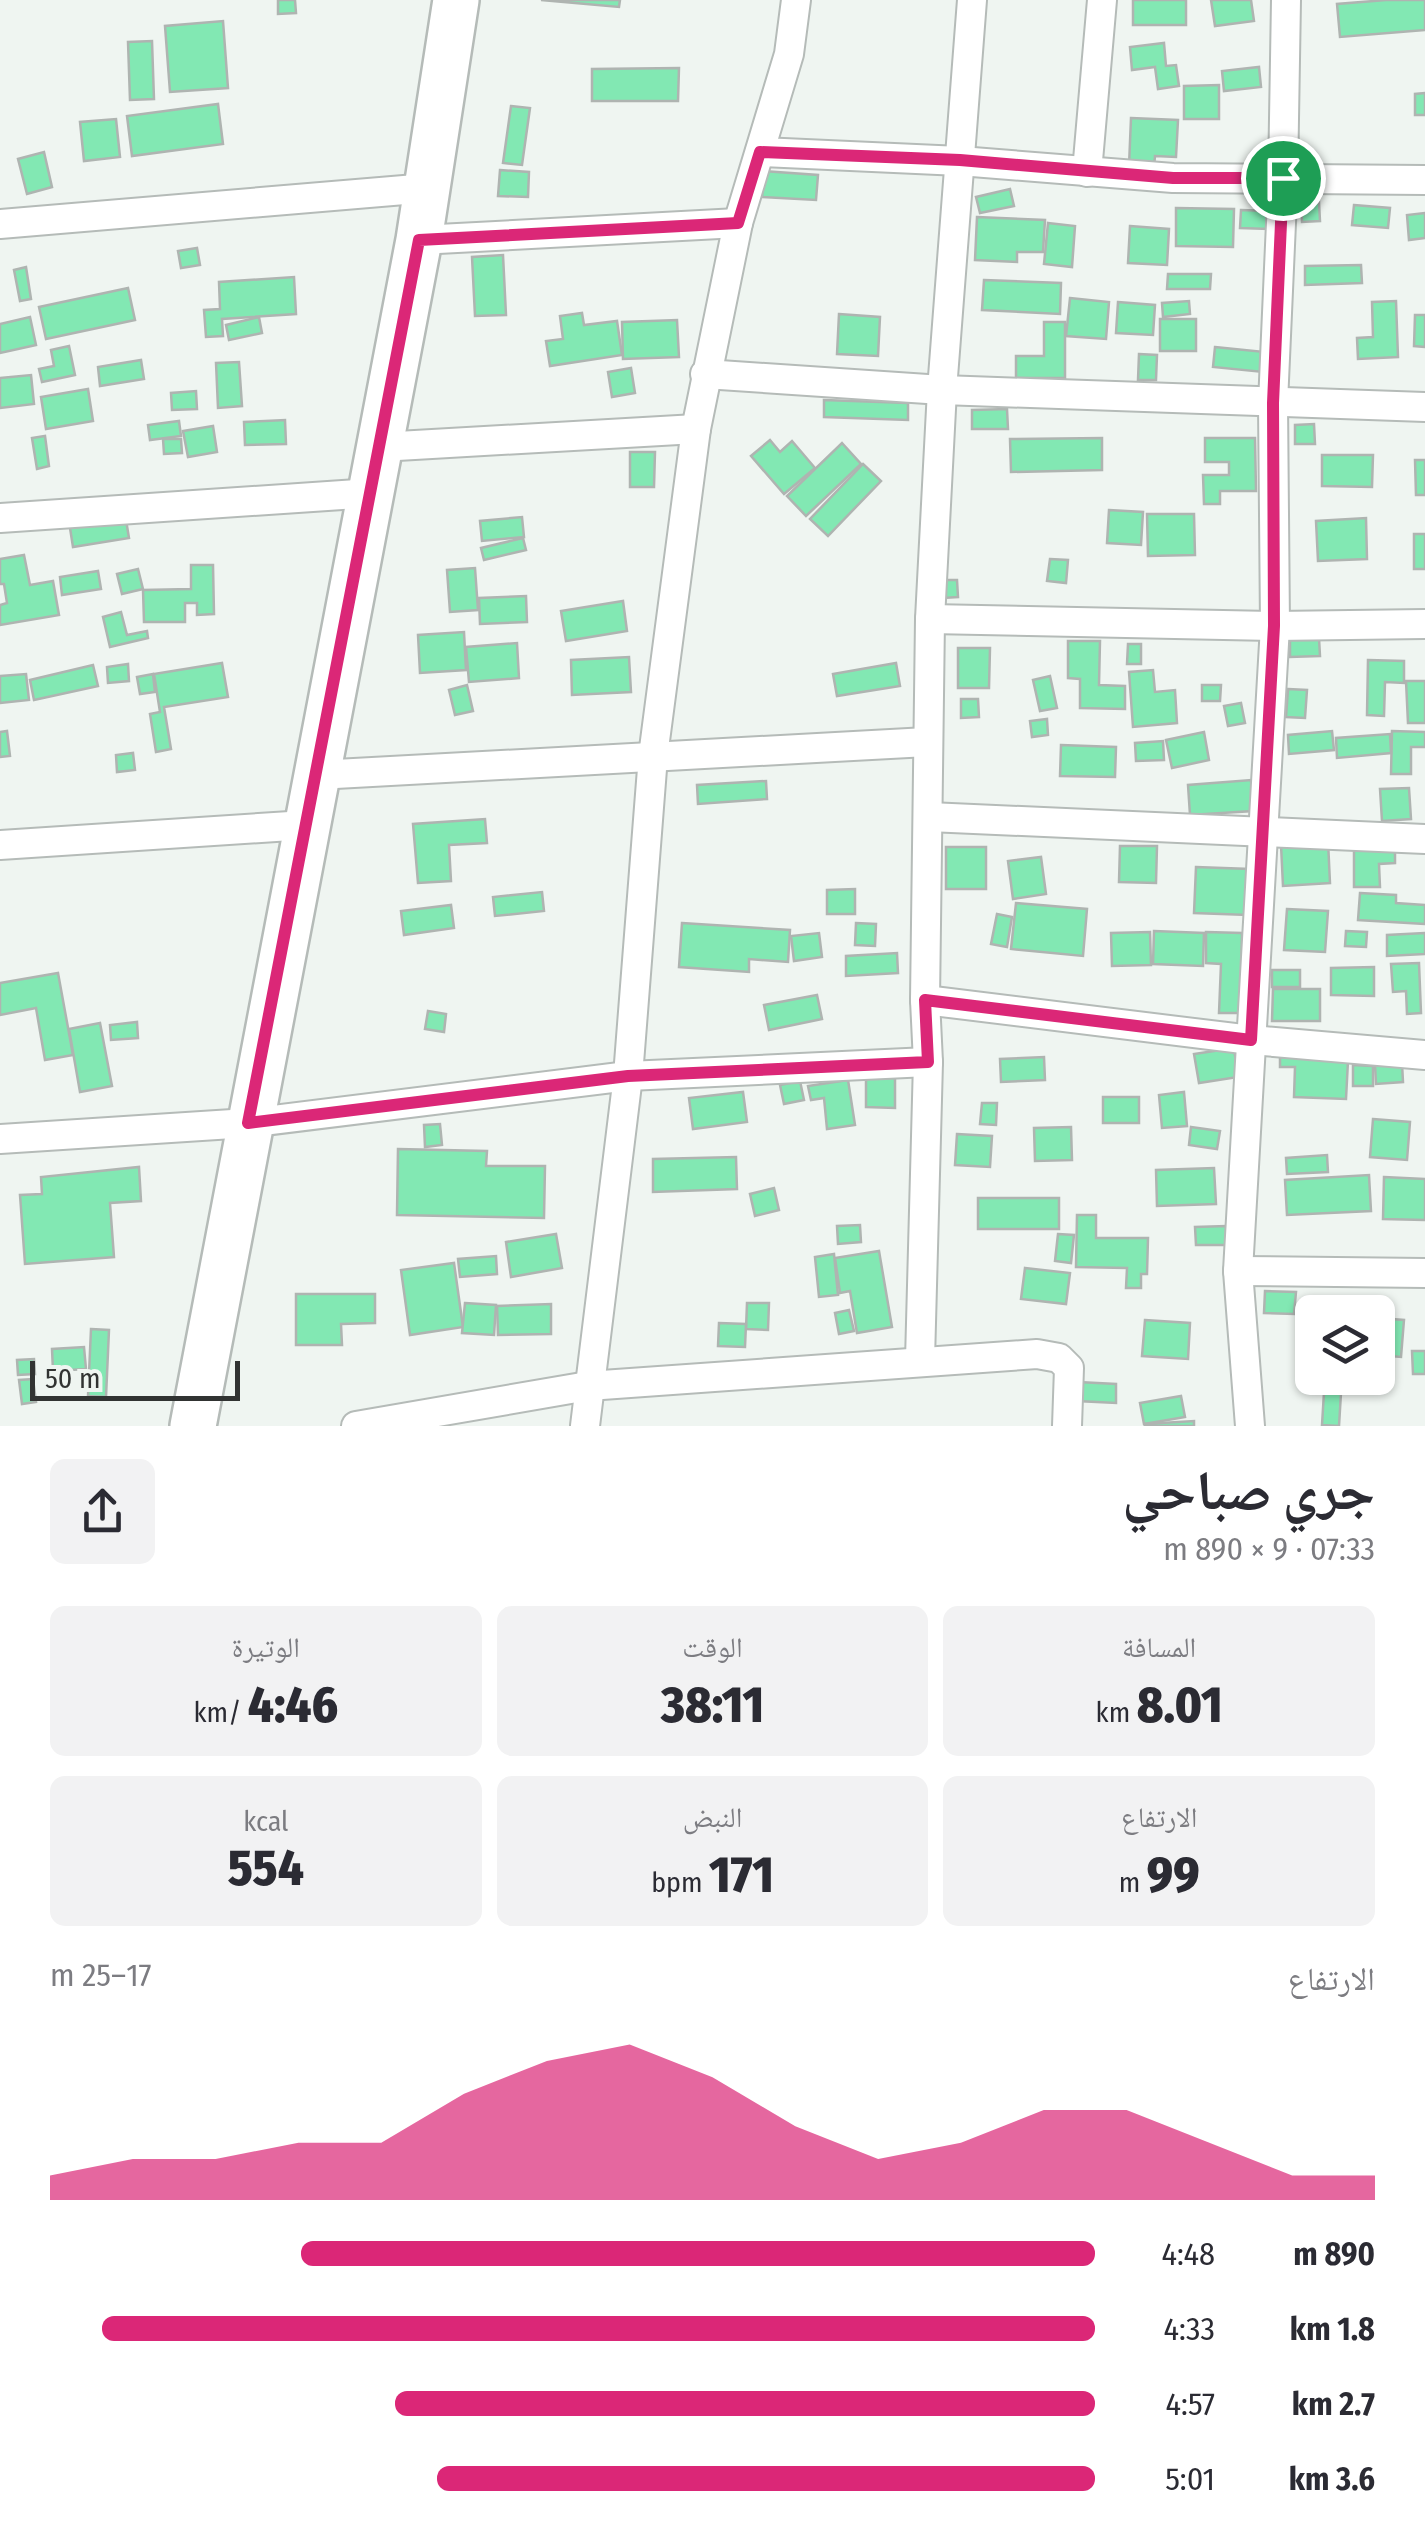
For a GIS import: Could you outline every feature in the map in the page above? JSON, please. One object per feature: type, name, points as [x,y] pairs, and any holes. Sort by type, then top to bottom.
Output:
[{"type":"main road","points":[[193,1426],[419,240],[456,0]]},
{"type":"street","points":[[584,1426],[628,1076],[653,756],[696,429],[738,223],[789,54],[796,0]]},
{"type":"street","points":[[920,1360],[928,1062],[925,1000],[930,618],[942,390],[972,0]]},
{"type":"street","points":[[1087,172],[1102,0]]},
{"type":"street","points":[[1250,1426],[1238,1271],[1274,626],[1273,403],[1286,0]]},
{"type":"street","points":[[760,152],[960,160],[1173,178],[1425,180]]},
{"type":"street","points":[[0,224],[428,188]]},
{"type":"street","points":[[419,240],[738,223]]},
{"type":"street","points":[[705,374],[942,390],[1425,407]]},
{"type":"street","points":[[380,446],[696,429]]},
{"type":"street","points":[[0,518],[372,493]]},
{"type":"street","points":[[930,618],[1274,626],[1425,624]]},
{"type":"street","points":[[317,775],[927,742]]},
{"type":"street","points":[[928,817],[1425,838]]},
{"type":"street","points":[[0,844],[306,825]]},
{"type":"street","points":[[925,1000],[1251,1040],[1425,1055]]},
{"type":"street","points":[[0,1139],[248,1123],[628,1076],[928,1062]]},
{"type":"street","points":[[1238,1271],[1425,1274]]},
{"type":"street","points":[[356,1426],[588,1386],[1037,1354],[1059,1358],[1069,1368],[1067,1426]]},
{"type":"building","points":[[278,0],[295,0],[296,13],[278,14]]},
{"type":"building","points":[[541,0],[620,0],[619,7]]},
{"type":"building","points":[[1133,0],[1186,0],[1186,25],[1133,25]]},
{"type":"building","points":[[1211,0],[1251,0],[1254,21],[1215,26]]},
{"type":"building","points":[[1425,0],[1425,30],[1340,37],[1337,4]]},
{"type":"building","points":[[223,21],[228,88],[170,92],[165,26]]},
{"type":"building","points":[[152,41],[154,99],[130,100],[128,42]]},
{"type":"building","points":[[1164,43],[1166,66],[1176,65],[1179,86],[1158,89],[1155,67],[1132,70],[1130,47]]},
{"type":"building","points":[[1259,67],[1261,87],[1224,91],[1222,71]]},
{"type":"building","points":[[679,68],[678,101],[592,101],[592,69]]},
{"type":"building","points":[[1219,85],[1219,119],[1184,119],[1184,86]]},
{"type":"building","points":[[1425,93],[1425,115],[1415,115],[1415,94]]},
{"type":"building","points":[[218,104],[223,144],[132,156],[127,116]]},
{"type":"building","points":[[511,106],[530,108],[522,165],[503,163]]},
{"type":"building","points":[[1131,118],[1178,120],[1176,157],[1155,156],[1154,167],[1129,166]]},
{"type":"building","points":[[116,119],[120,157],[84,161],[80,122]]},
{"type":"building","points":[[44,152],[52,187],[27,194],[18,159]]},
{"type":"building","points":[[500,170],[529,172],[528,197],[498,196]]},
{"type":"building","points":[[763,171],[818,175],[816,200],[762,197]]},
{"type":"building","points":[[1010,189],[1014,206],[980,213],[976,197]]},
{"type":"building","points":[[1301,202],[1319,202],[1320,221],[1302,222]]},
{"type":"building","points":[[1354,205],[1390,208],[1388,228],[1352,225]]},
{"type":"building","points":[[1176,208],[1234,209],[1233,247],[1176,246]]},
{"type":"building","points":[[1241,210],[1269,211],[1269,229],[1240,228]]},
{"type":"building","points":[[1425,213],[1425,238],[1409,240],[1407,215]]},
{"type":"building","points":[[977,217],[1045,220],[1043,252],[1017,252],[1017,262],[975,260]]},
{"type":"building","points":[[1048,223],[1075,226],[1072,267],[1044,264]]},
{"type":"building","points":[[1130,226],[1169,229],[1167,265],[1128,263]]},
{"type":"building","points":[[197,248],[200,265],[181,268],[178,251]]},
{"type":"building","points":[[503,255],[506,315],[475,316],[472,257]]},
{"type":"building","points":[[1361,265],[1362,283],[1305,285],[1305,266]]},
{"type":"building","points":[[26,267],[31,299],[20,301],[14,270]]},
{"type":"building","points":[[1168,274],[1211,274],[1210,289],[1167,289]]},
{"type":"building","points":[[294,277],[296,314],[222,319],[223,336],[206,337],[204,310],[220,309],[219,282]]},
{"type":"building","points":[[984,280],[1061,283],[1060,314],[982,310]]},
{"type":"building","points":[[128,288],[135,320],[46,339],[39,307]]},
{"type":"building","points":[[1070,298],[1109,302],[1106,339],[1066,336]]},
{"type":"building","points":[[1189,301],[1190,314],[1163,317],[1162,303]]},
{"type":"building","points":[[1396,301],[1398,357],[1358,359],[1357,338],[1373,337],[1372,302]]},
{"type":"building","points":[[1118,302],[1155,305],[1153,335],[1116,333]]},
{"type":"building","points":[[582,313],[584,325],[617,321],[622,355],[550,366],[546,341],[563,339],[560,316]]},
{"type":"building","points":[[839,314],[880,317],[878,356],[837,354]]},
{"type":"building","points":[[1415,315],[1425,315],[1425,347],[1414,346]]},
{"type":"building","points":[[30,317],[36,345],[0,353],[0,324]]},
{"type":"building","points":[[259,317],[262,333],[229,340],[226,325]]},
{"type":"building","points":[[1160,319],[1196,319],[1196,351],[1160,351]]},
{"type":"building","points":[[677,320],[679,357],[623,359],[622,322]]},
{"type":"building","points":[[1044,322],[1065,322],[1065,378],[1016,378],[1016,356],[1044,356]]},
{"type":"building","points":[[69,346],[75,375],[42,382],[39,369],[54,366],[51,350]]},
{"type":"building","points":[[1215,347],[1265,352],[1263,372],[1213,367]]},
{"type":"building","points":[[1139,354],[1157,355],[1156,380],[1138,380]]},
{"type":"building","points":[[141,360],[144,379],[100,386],[98,367]]},
{"type":"building","points":[[239,362],[242,406],[218,408],[216,363]]},
{"type":"building","points":[[631,368],[635,393],[612,397],[608,372]]},
{"type":"building","points":[[31,375],[34,404],[0,408],[0,378]]},
{"type":"building","points":[[88,389],[93,421],[46,429],[41,397]]},
{"type":"building","points":[[196,391],[197,409],[172,410],[171,393]]},
{"type":"building","points":[[824,400],[908,403],[908,420],[824,417]]},
{"type":"building","points":[[1007,409],[1008,429],[972,429],[972,410]]},
{"type":"building","points":[[285,420],[286,444],[245,445],[244,422]]},
{"type":"building","points":[[179,421],[181,436],[150,440],[148,425]]},
{"type":"building","points":[[1314,424],[1315,444],[1295,444],[1295,425]]},
{"type":"building","points":[[213,426],[217,452],[188,457],[183,431]]},
{"type":"building","points":[[45,436],[49,466],[37,469],[32,438]]},
{"type":"building","points":[[1102,438],[1102,470],[1011,472],[1010,439]]},
{"type":"building","points":[[1205,438],[1255,438],[1256,491],[1220,491],[1220,504],[1204,504],[1203,475],[1229,475],[1229,462],[1205,462]]},
{"type":"building","points":[[163,439],[181,439],[182,453],[164,454]]},
{"type":"building","points":[[770,440],[780,452],[792,441],[815,468],[784,494],[751,456]]},
{"type":"building","points":[[842,443],[861,464],[806,516],[787,496]]},
{"type":"building","points":[[630,452],[655,452],[654,487],[630,487]]},
{"type":"building","points":[[1322,455],[1373,455],[1372,487],[1322,486]]},
{"type":"building","points":[[1415,460],[1425,460],[1425,495],[1416,495]]},
{"type":"building","points":[[863,464],[881,481],[828,536],[810,519]]},
{"type":"building","points":[[1109,510],[1143,512],[1141,545],[1107,543]]},
{"type":"building","points":[[1147,514],[1194,514],[1195,555],[1148,556]]},
{"type":"building","points":[[522,517],[524,537],[482,541],[480,521]]},
{"type":"building","points":[[1366,518],[1367,559],[1318,561],[1316,521]]},
{"type":"building","points":[[126,520],[129,538],[73,547],[70,528]]},
{"type":"building","points":[[1414,534],[1425,534],[1425,569],[1414,569]]},
{"type":"building","points":[[523,538],[526,550],[484,560],[481,548]]},
{"type":"building","points":[[24,555],[30,585],[53,581],[59,615],[0,625],[0,605],[7,603],[4,584],[0,584],[0,559]]},
{"type":"building","points":[[1050,559],[1068,560],[1066,583],[1047,581]]},
{"type":"building","points":[[191,565],[213,565],[214,614],[197,615],[197,603],[185,603],[185,622],[144,622],[143,590],[191,589]]},
{"type":"building","points":[[475,568],[478,610],[450,612],[447,570]]},
{"type":"building","points":[[138,569],[143,589],[122,594],[117,574]]},
{"type":"building","points":[[98,571],[101,589],[62,595],[60,577]]},
{"type":"building","points":[[942,580],[957,580],[958,597],[943,598]]},
{"type":"building","points":[[526,596],[527,622],[480,624],[479,598]]},
{"type":"building","points":[[623,601],[627,631],[566,641],[561,611]]},
{"type":"building","points":[[121,612],[127,635],[147,631],[148,638],[110,647],[103,617]]},
{"type":"building","points":[[464,632],[466,670],[420,673],[418,635]]},
{"type":"building","points":[[1319,638],[1320,656],[1290,657],[1290,639]]},
{"type":"building","points":[[1068,641],[1100,641],[1099,685],[1125,686],[1125,709],[1080,708],[1080,679],[1068,678]]},
{"type":"building","points":[[517,643],[519,678],[469,682],[466,647]]},
{"type":"building","points":[[1128,644],[1141,644],[1141,664],[1127,664]]},
{"type":"building","points":[[958,648],[990,648],[989,688],[958,688]]},
{"type":"building","points":[[629,657],[631,692],[572,695],[571,660]]},
{"type":"building","points":[[1368,660],[1404,661],[1404,683],[1385,682],[1384,716],[1367,715]]},
{"type":"building","points":[[222,663],[228,697],[164,707],[171,749],[156,752],[150,714],[160,712],[154,674]]},
{"type":"building","points":[[896,663],[900,686],[837,696],[833,674]]},
{"type":"building","points":[[128,664],[129,681],[108,683],[107,667]]},
{"type":"building","points":[[93,665],[98,686],[34,700],[30,680]]},
{"type":"building","points":[[1153,670],[1155,692],[1175,690],[1177,723],[1133,727],[1129,672]]},
{"type":"building","points":[[26,674],[29,700],[0,703],[0,676]]},
{"type":"building","points":[[153,674],[155,692],[140,694],[137,677]]},
{"type":"building","points":[[1050,676],[1057,708],[1040,711],[1033,680]]},
{"type":"building","points":[[1406,681],[1425,681],[1425,723],[1408,723]]},
{"type":"building","points":[[467,685],[473,711],[455,715],[449,690]]},
{"type":"building","points":[[1202,685],[1221,685],[1220,701],[1202,701]]},
{"type":"building","points":[[1288,689],[1307,690],[1305,718],[1286,717]]},
{"type":"building","points":[[961,699],[978,699],[979,717],[961,718]]},
{"type":"building","points":[[1241,703],[1245,723],[1228,726],[1224,706]]},
{"type":"building","points":[[1047,719],[1048,735],[1032,737],[1030,721]]},
{"type":"building","points":[[7,731],[10,756],[0,757],[0,732]]},
{"type":"building","points":[[1332,731],[1334,750],[1289,754],[1288,735]]},
{"type":"building","points":[[1392,731],[1425,732],[1425,747],[1411,747],[1411,774],[1391,774]]},
{"type":"building","points":[[1204,732],[1209,760],[1172,768],[1166,740]]},
{"type":"building","points":[[1390,734],[1391,753],[1337,758],[1336,738]]},
{"type":"building","points":[[1163,741],[1164,760],[1136,761],[1135,743]]},
{"type":"building","points":[[1061,745],[1116,747],[1115,777],[1060,776]]},
{"type":"building","points":[[133,753],[135,770],[117,772],[116,755]]},
{"type":"building","points":[[1251,780],[1253,811],[1190,815],[1188,785]]},
{"type":"building","points":[[766,781],[767,799],[698,804],[697,785]]},
{"type":"building","points":[[1409,788],[1411,819],[1382,821],[1380,789]]},
{"type":"building","points":[[485,819],[487,843],[449,845],[451,881],[418,883],[413,824]]},
{"type":"building","points":[[1328,841],[1330,883],[1283,886],[1281,845]]},
{"type":"building","points":[[1120,846],[1157,846],[1156,883],[1119,882]]},
{"type":"building","points":[[946,847],[986,847],[986,889],[946,889]]},
{"type":"building","points":[[1354,850],[1395,850],[1395,863],[1379,864],[1380,887],[1354,887]]},
{"type":"building","points":[[1041,857],[1046,894],[1013,899],[1008,861]]},
{"type":"building","points":[[1196,867],[1250,869],[1248,915],[1194,913]]},
{"type":"building","points":[[855,889],[855,914],[827,914],[827,890]]},
{"type":"building","points":[[542,892],[544,911],[495,916],[493,897]]},
{"type":"building","points":[[1360,893],[1396,895],[1396,903],[1425,905],[1425,924],[1358,920]]},
{"type":"building","points":[[1016,903],[1087,909],[1083,956],[1011,949]]},
{"type":"building","points":[[451,905],[454,928],[404,935],[401,911]]},
{"type":"building","points":[[1287,909],[1328,911],[1325,952],[1284,950]]},
{"type":"building","points":[[997,914],[1012,917],[1007,947],[991,944]]},
{"type":"building","points":[[682,923],[790,930],[788,962],[749,959],[749,972],[679,967]]},
{"type":"building","points":[[856,923],[876,924],[875,946],[855,945]]},
{"type":"building","points":[[1154,931],[1204,933],[1203,966],[1153,964]]},
{"type":"building","points":[[1346,931],[1367,932],[1366,947],[1345,946]]},
{"type":"building","points":[[1150,932],[1151,965],[1112,966],[1111,933]]},
{"type":"building","points":[[1206,932],[1242,933],[1241,1013],[1219,1013],[1221,964],[1206,963]]},
{"type":"building","points":[[819,933],[822,957],[794,961],[791,936]]},
{"type":"building","points":[[1425,933],[1425,954],[1387,956],[1387,935]]},
{"type":"building","points":[[897,953],[898,973],[846,976],[846,956]]},
{"type":"building","points":[[1419,963],[1421,1013],[1407,1014],[1406,991],[1393,992],[1391,964]]},
{"type":"building","points":[[1374,967],[1374,996],[1331,995],[1331,968]]},
{"type":"building","points":[[1272,970],[1300,970],[1300,987],[1272,987]]},
{"type":"building","points":[[58,973],[73,1055],[45,1060],[36,1008],[0,1015],[0,983]]},
{"type":"building","points":[[1273,989],[1320,989],[1320,1021],[1272,1021]]},
{"type":"building","points":[[817,995],[822,1019],[769,1030],[764,1005]]},
{"type":"building","points":[[428,1011],[446,1014],[444,1032],[425,1029]]},
{"type":"building","points":[[137,1022],[138,1038],[111,1040],[110,1025]]},
{"type":"building","points":[[100,1023],[112,1086],[80,1092],[69,1029]]},
{"type":"building","points":[[1234,1048],[1238,1077],[1199,1083],[1194,1054]]},
{"type":"building","points":[[1044,1057],[1045,1080],[1001,1082],[1000,1059]]},
{"type":"building","points":[[1280,1057],[1348,1061],[1346,1099],[1294,1097],[1295,1067],[1280,1067]]},
{"type":"building","points":[[1402,1063],[1403,1082],[1376,1084],[1375,1065]]},
{"type":"building","points":[[1353,1065],[1373,1066],[1373,1086],[1353,1086]]},
{"type":"building","points":[[866,1078],[895,1078],[895,1108],[866,1107]]},
{"type":"building","points":[[848,1080],[855,1125],[827,1129],[824,1098],[811,1100],[808,1086]]},
{"type":"building","points":[[800,1081],[804,1100],[784,1104],[780,1085]]},
{"type":"building","points":[[743,1092],[747,1122],[693,1129],[689,1098]]},
{"type":"building","points":[[1184,1092],[1187,1126],[1162,1128],[1159,1095]]},
{"type":"building","points":[[1103,1097],[1139,1097],[1139,1123],[1103,1123]]},
{"type":"building","points":[[982,1103],[997,1103],[996,1125],[980,1124]]},
{"type":"building","points":[[1373,1119],[1410,1122],[1407,1160],[1370,1157]]},
{"type":"building","points":[[440,1124],[442,1145],[425,1147],[424,1125]]},
{"type":"building","points":[[1071,1127],[1072,1160],[1035,1161],[1034,1128]]},
{"type":"building","points":[[1191,1127],[1220,1131],[1217,1149],[1189,1145]]},
{"type":"building","points":[[957,1134],[992,1136],[990,1167],[955,1165]]},
{"type":"building","points":[[398,1149],[487,1151],[486,1166],[545,1166],[544,1218],[397,1215]]},
{"type":"building","points":[[1327,1155],[1328,1172],[1287,1174],[1286,1158]]},
{"type":"building","points":[[736,1157],[737,1189],[653,1192],[653,1159]]},
{"type":"building","points":[[139,1167],[141,1201],[110,1203],[114,1257],[25,1264],[20,1195],[42,1194],[41,1177]]},
{"type":"building","points":[[1214,1168],[1216,1204],[1157,1206],[1156,1170]]},
{"type":"building","points":[[1369,1175],[1371,1211],[1287,1215],[1285,1180]]},
{"type":"building","points":[[1384,1177],[1425,1179],[1425,1220],[1383,1219]]},
{"type":"building","points":[[774,1188],[779,1210],[755,1216],[750,1194]]},
{"type":"building","points":[[978,1198],[1059,1198],[1059,1229],[978,1229]]},
{"type":"building","points":[[1077,1215],[1096,1215],[1096,1238],[1148,1238],[1147,1274],[1141,1274],[1141,1288],[1126,1288],[1127,1268],[1076,1267]]},
{"type":"building","points":[[860,1225],[861,1242],[838,1244],[837,1226]]},
{"type":"building","points":[[1226,1226],[1227,1245],[1196,1245],[1195,1227]]},
{"type":"building","points":[[556,1234],[562,1268],[511,1277],[506,1242]]},
{"type":"building","points":[[1058,1234],[1074,1235],[1071,1263],[1055,1261]]},
{"type":"building","points":[[879,1251],[892,1327],[857,1333],[850,1291],[840,1293],[835,1258]]},
{"type":"building","points":[[834,1254],[838,1295],[819,1297],[815,1257]]},
{"type":"building","points":[[496,1256],[497,1274],[460,1277],[458,1259]]},
{"type":"building","points":[[454,1263],[463,1327],[410,1335],[401,1270]]},
{"type":"building","points":[[1025,1268],[1070,1273],[1066,1304],[1021,1299]]},
{"type":"building","points":[[1265,1291],[1296,1292],[1294,1314],[1264,1313]]},
{"type":"building","points":[[296,1294],[375,1294],[375,1323],[341,1324],[342,1345],[296,1345]]},
{"type":"building","points":[[465,1303],[496,1305],[494,1335],[462,1333]]},
{"type":"building","points":[[747,1303],[769,1303],[768,1330],[746,1329]]},
{"type":"building","points":[[551,1304],[551,1334],[498,1335],[497,1306]]},
{"type":"building","points":[[849,1310],[854,1331],[839,1334],[835,1313]]},
{"type":"building","points":[[1395,1319],[1404,1320],[1401,1357],[1395,1356]]},
{"type":"building","points":[[1145,1320],[1190,1323],[1188,1359],[1142,1356]]},
{"type":"building","points":[[719,1323],[746,1324],[745,1347],[718,1346]]},
{"type":"building","points":[[91,1329],[109,1330],[106,1397],[88,1396]]},
{"type":"building","points":[[84,1347],[86,1369],[53,1371],[52,1349]]},
{"type":"building","points":[[1412,1351],[1425,1351],[1425,1374],[1413,1374]]},
{"type":"building","points":[[34,1359],[35,1374],[18,1375],[17,1360]]},
{"type":"building","points":[[33,1379],[36,1402],[22,1404],[19,1380]]},
{"type":"building","points":[[1078,1382],[1116,1384],[1116,1403],[1077,1401]]},
{"type":"building","points":[[1324,1395],[1341,1395],[1339,1426],[1322,1425]]},
{"type":"building","points":[[1181,1396],[1185,1417],[1144,1424],[1140,1403]]},
{"type":"building","points":[[1194,1421],[1194,1426],[1145,1426],[1145,1424]]},
{"type":"route","points":[[760,152],[960,160],[1173,178],[1283,178],[1273,403],[1274,626],[1251,1040],[925,1000],[928,1062],[628,1076],[248,1123],[419,240],[738,223],[760,152]]}]
